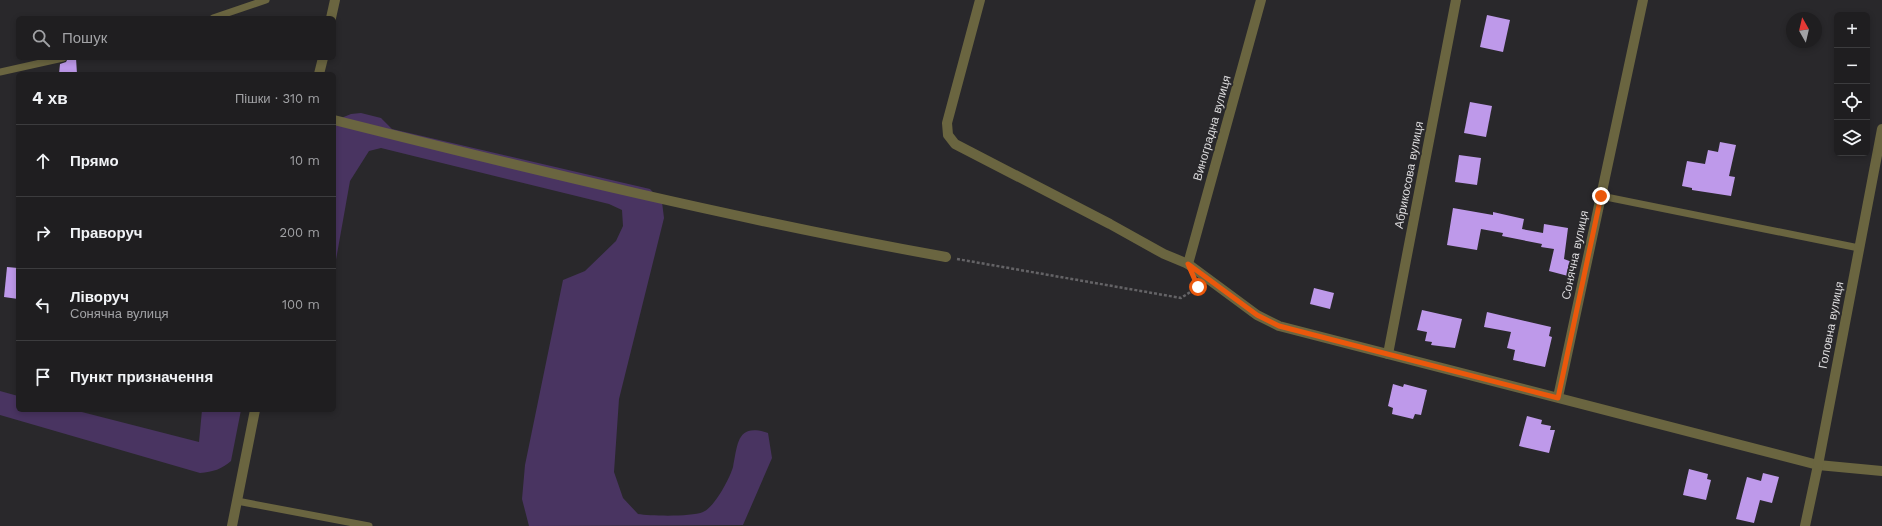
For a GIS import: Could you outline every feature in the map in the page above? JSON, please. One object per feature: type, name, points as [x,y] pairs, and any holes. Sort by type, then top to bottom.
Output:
[{"type":"street","points":[[331,16],[334,0]]},
{"type":"street","points":[[980,0],[947,124],[948,135],[955,144],[1110,224],[1164,254],[1188,264],[1257,315],[1279,326],[1818,465],[1882,471]]},
{"type":"street","name":"Виноградна вулиця","points":[[1188,264],[1261,0]]},
{"type":"street","name":"Абрикосова вулиця","points":[[1388,354],[1456,0]]},
{"type":"street","name":"Сонячна вулиця","points":[[1558,398],[1643,0]]},
{"type":"street","points":[[319,72],[322,60]]},
{"type":"street","points":[[336,120],[691,206],[946,257]]},
{"type":"street","name":"Головна вулиця","points":[[1805,526],[1882,129]]},
{"type":"street","points":[[232,526],[255,412]]},
{"type":"lane","points":[[219,16],[266,0]]},
{"type":"lane","points":[[0,72],[54,60]]},
{"type":"lane","points":[[1601,196],[1859,248]]},
{"type":"lane","points":[[237,501],[369,526]]},
{"type":"path","points":[[946,257],[1181,298],[1198,287],[1188,264]]},
{"type":"shaded area","points":[[361,113],[381,118],[392,129],[650,189],[662,202],[664,218],[619,399],[614,472],[623,498],[638,514],[671,516],[697,514],[703,512],[712,505],[729,478],[741,437],[750,431],[768,433],[772,458],[743,525],[529,526],[522,499],[525,465],[563,280],[585,271],[616,241],[623,226],[622,210],[609,204],[381,148],[369,151],[350,181],[336,260],[336,120],[351,114]]},
{"type":"shaded area","points":[[0,391],[16,395],[16,412],[82,412],[199,442],[202,412],[241,412],[231,461],[217,470],[200,473],[0,415]]},
{"type":"building","points":[[1487,15],[1510,20],[1503,52],[1480,47]]},
{"type":"building","points":[[67,60],[76,60],[77,72],[59,72],[60,64],[66,62]]},
{"type":"building","points":[[1470,102],[1492,106],[1486,137],[1464,133]]},
{"type":"building","points":[[1720,142],[1736,145],[1729,176],[1735,177],[1731,196],[1692,190],[1692,188],[1682,186],[1687,161],[1705,164],[1708,150],[1718,152]]},
{"type":"building","points":[[1459,155],[1481,158],[1477,185],[1455,182]]},
{"type":"building","points":[[1453,208],[1493,215],[1493,212],[1524,219],[1522,229],[1543,233],[1544,224],[1568,228],[1564,259],[1572,262],[1568,276],[1549,271],[1554,249],[1541,247],[1542,244],[1502,236],[1503,233],[1481,229],[1477,250],[1447,245]]},
{"type":"building","points":[[7,267],[16,268],[16,299],[4,297]]},
{"type":"building","points":[[1314,288],[1334,293],[1330,309],[1310,304]]},
{"type":"building","points":[[1422,310],[1462,319],[1455,348],[1431,345],[1432,342],[1425,341],[1427,332],[1417,330]]},
{"type":"building","points":[[1487,312],[1551,327],[1549,336],[1552,337],[1545,367],[1513,360],[1515,350],[1507,348],[1511,332],[1484,327]]},
{"type":"building","points":[[1393,384],[1403,387],[1404,384],[1427,390],[1421,415],[1415,414],[1413,419],[1392,414],[1393,408],[1388,406]]},
{"type":"building","points":[[1527,416],[1542,420],[1541,424],[1551,426],[1550,430],[1555,430],[1549,453],[1519,446]]},
{"type":"building","points":[[1689,469],[1708,474],[1707,479],[1711,480],[1706,500],[1683,495]]},
{"type":"building","points":[[1763,473],[1779,477],[1772,503],[1760,500],[1754,523],[1736,519],[1747,477],[1761,481]]},
{"type":"route","points":[[1198,287],[1188,264],[1257,315],[1279,326],[1558,398],[1601,196]]}]
